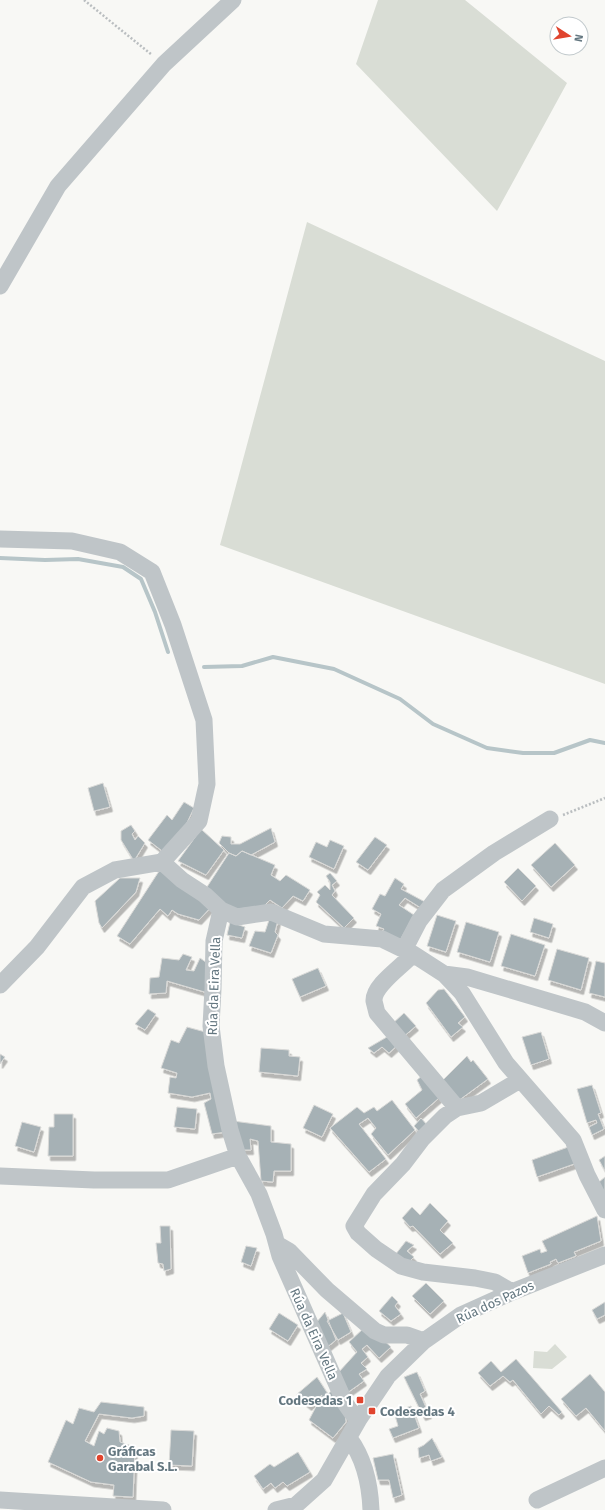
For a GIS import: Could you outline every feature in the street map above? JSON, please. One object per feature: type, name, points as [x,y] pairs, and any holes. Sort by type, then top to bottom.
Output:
[{"type":"street","points":[[0,286],[58,186],[164,64],[233,0]]},
{"type":"street","points":[[0,539],[72,541],[120,552],[152,572],[173,625],[204,720],[207,784],[199,822],[162,862],[114,870],[83,887],[37,947],[0,984]]},
{"type":"street","points":[[457,1108],[377,1013],[374,999],[380,986],[406,962],[419,921],[443,890],[494,853],[550,819]]},
{"type":"street","points":[[162,862],[182,880],[205,895],[221,910],[237,917],[271,912],[324,934],[382,939],[408,952],[444,974],[462,993],[506,1063],[572,1140],[587,1175],[605,1210]]},
{"type":"street","name":"Rúa da Eira Vella","points":[[221,910],[214,941],[211,1026],[216,1066],[230,1130],[238,1156],[259,1194],[280,1256],[345,1403],[352,1413],[360,1419]]},
{"type":"street","points":[[444,974],[467,978],[585,1012],[605,1023]]},
{"type":"street","points":[[512,1292],[495,1282],[462,1276],[423,1272],[401,1266],[376,1249],[358,1233],[354,1226],[374,1194],[403,1164],[427,1134],[445,1116],[457,1108],[482,1103],[520,1080]]},
{"type":"street","points":[[0,1176],[94,1180],[168,1180],[238,1156]]},
{"type":"street","name":"Rúa da Eira Vella","points":[[277,1244],[289,1251],[327,1290],[375,1331],[384,1335],[407,1335],[424,1341]]},
{"type":"street","name":"Rúa dos Pazos","points":[[276,1510],[296,1505],[324,1480],[360,1419],[388,1376],[424,1341],[462,1315],[512,1292],[605,1255]]},
{"type":"street","points":[[349,1438],[357,1449],[365,1470],[371,1510]]},
{"type":"street","points":[[537,1500],[605,1468]]},
{"type":"street","points":[[0,1500],[163,1510]]},
{"type":"path","points":[[84,0],[113,25],[164,64]]},
{"type":"path","points":[[550,819],[605,798]]},
{"type":"shaded area","points":[[378,0],[465,0],[567,83],[497,211],[356,64]]},
{"type":"shaded area","points":[[307,222],[605,361],[605,684],[220,545]]},
{"type":"shaded area","points":[[555,1344],[567,1357],[552,1369],[533,1368],[534,1351],[547,1352]]},
{"type":"building","points":[[103,783],[110,807],[94,811],[88,788]]},
{"type":"building","points":[[184,802],[194,808],[183,831],[166,854],[148,840],[167,815],[172,820]]},
{"type":"building","points":[[131,825],[135,831],[132,834],[135,840],[138,836],[145,843],[134,861],[121,840],[121,831]]},
{"type":"building","points":[[271,828],[275,842],[251,855],[242,851],[236,856],[229,853],[219,843],[222,836],[231,837],[231,844],[240,844]]},
{"type":"building","points":[[201,829],[224,850],[206,875],[178,861]]},
{"type":"building","points":[[375,837],[387,845],[368,870],[356,862]]},
{"type":"building","points":[[330,840],[344,846],[334,869],[309,857],[316,842],[327,847]]},
{"type":"building","points":[[555,843],[575,865],[551,887],[531,865]]},
{"type":"building","points":[[242,851],[275,865],[271,875],[280,881],[286,875],[310,890],[303,901],[293,896],[282,908],[270,900],[264,906],[229,910],[205,890],[229,853],[236,856]]},
{"type":"building","points":[[161,868],[212,906],[199,920],[178,914],[172,910],[168,916],[160,909],[130,944],[117,936]]},
{"type":"building","points":[[518,868],[536,886],[522,901],[504,882]]},
{"type":"building","points":[[330,873],[337,881],[332,885],[335,891],[332,895],[354,918],[344,928],[316,902],[320,895],[317,892],[325,885],[330,890],[330,882],[326,876]]},
{"type":"building","points":[[120,878],[140,878],[136,892],[102,928],[99,923],[95,901]]},
{"type":"building","points":[[395,878],[404,884],[401,889],[425,902],[421,908],[405,898],[399,905],[414,915],[398,944],[381,934],[384,929],[376,926],[381,914],[372,909],[380,894],[385,896]]},
{"type":"building","points":[[437,915],[456,921],[446,952],[427,946]]},
{"type":"building","points":[[534,918],[553,924],[549,938],[530,932]]},
{"type":"building","points":[[269,920],[278,920],[275,932],[278,935],[271,953],[249,946],[255,931],[265,932]]},
{"type":"building","points":[[230,922],[245,927],[242,938],[227,935]]},
{"type":"building","points":[[466,922],[499,932],[490,962],[457,952]]},
{"type":"building","points":[[511,934],[545,945],[535,976],[501,966]]},
{"type":"building","points":[[557,949],[589,958],[581,990],[548,980]]},
{"type":"building","points":[[183,954],[192,957],[186,970],[194,971],[200,958],[210,965],[208,993],[167,981],[166,993],[149,994],[150,978],[159,977],[162,958],[179,960]]},
{"type":"building","points":[[596,961],[605,963],[605,997],[589,993]]},
{"type":"building","points":[[318,968],[326,986],[300,997],[292,979]]},
{"type":"building","points":[[444,989],[465,1017],[458,1023],[463,1027],[451,1037],[426,1003],[438,990]]},
{"type":"building","points":[[148,1009],[156,1014],[145,1030],[135,1024]]},
{"type":"building","points":[[404,1013],[416,1026],[402,1038],[391,1025]]},
{"type":"building","points":[[187,1027],[209,1033],[226,1132],[212,1134],[204,1103],[211,1099],[210,1093],[192,1097],[168,1093],[170,1077],[176,1078],[177,1073],[161,1068],[171,1040],[179,1043]]},
{"type":"building","points":[[541,1032],[549,1059],[531,1065],[522,1037]]},
{"type":"building","points":[[392,1034],[400,1043],[389,1053],[382,1047],[374,1053],[368,1048]]},
{"type":"building","points":[[261,1048],[289,1050],[289,1056],[300,1057],[298,1076],[259,1072]]},
{"type":"building","points":[[0,1054],[5,1057],[0,1064]]},
{"type":"building","points":[[467,1056],[471,1062],[473,1060],[488,1079],[458,1101],[442,1081]]},
{"type":"building","points":[[423,1075],[439,1098],[416,1118],[405,1104],[422,1090],[417,1080]]},
{"type":"building","points":[[592,1085],[601,1113],[598,1114],[604,1129],[592,1135],[589,1127],[597,1123],[596,1120],[587,1123],[577,1089]]},
{"type":"building","points":[[392,1100],[415,1130],[388,1155],[371,1134],[376,1128],[368,1118],[359,1124],[386,1159],[369,1172],[330,1128],[357,1107],[364,1113],[374,1107],[377,1111]]},
{"type":"building","points":[[314,1105],[333,1114],[322,1137],[303,1128]]},
{"type":"building","points":[[177,1107],[197,1109],[195,1129],[174,1127]]},
{"type":"building","points":[[54,1114],[73,1114],[73,1156],[48,1156],[49,1127],[54,1127]]},
{"type":"building","points":[[421,1118],[428,1126],[421,1134],[414,1126]]},
{"type":"building","points":[[233,1121],[271,1126],[271,1142],[291,1144],[291,1171],[274,1171],[273,1182],[261,1181],[258,1141],[250,1139],[251,1150],[242,1150]]},
{"type":"building","points":[[22,1122],[41,1127],[34,1152],[15,1146]]},
{"type":"building","points":[[571,1146],[577,1163],[537,1177],[532,1160]]},
{"type":"building","points":[[605,1156],[605,1171],[599,1160]]},
{"type":"building","points":[[605,1177],[605,1196],[599,1182]]},
{"type":"building","points":[[430,1203],[448,1221],[440,1230],[453,1243],[440,1254],[413,1226],[410,1227],[402,1218],[412,1207],[420,1215]]},
{"type":"building","points":[[597,1216],[601,1241],[574,1252],[576,1256],[558,1263],[556,1259],[550,1262],[551,1264],[528,1273],[522,1256],[540,1249],[541,1253],[547,1251],[542,1241]]},
{"type":"building","points":[[160,1226],[170,1226],[171,1269],[164,1271],[163,1264],[158,1263],[156,1243],[161,1243]]},
{"type":"building","points":[[406,1241],[414,1245],[407,1251],[414,1257],[409,1262],[395,1255]]},
{"type":"building","points":[[246,1246],[257,1248],[251,1266],[241,1262]]},
{"type":"building","points":[[426,1283],[444,1301],[430,1314],[412,1296]]},
{"type":"building","points":[[392,1296],[398,1302],[395,1306],[401,1314],[391,1321],[379,1311]]},
{"type":"building","points":[[605,1302],[605,1315],[597,1319],[592,1310]]},
{"type":"building","points":[[325,1312],[336,1340],[326,1348],[316,1323]]},
{"type":"building","points":[[279,1313],[298,1325],[288,1341],[269,1329]]},
{"type":"building","points":[[343,1313],[351,1332],[338,1340],[327,1321]]},
{"type":"building","points":[[365,1327],[376,1333],[391,1347],[379,1358],[367,1345],[362,1349],[368,1357],[361,1363],[367,1369],[359,1374],[364,1381],[347,1393],[338,1373],[357,1352],[349,1342]]},
{"type":"building","points":[[516,1359],[562,1412],[559,1415],[549,1406],[541,1414],[513,1380],[510,1382],[503,1376],[490,1386],[478,1373],[491,1361],[501,1372]]},
{"type":"building","points":[[417,1372],[425,1391],[420,1394],[429,1414],[423,1416],[404,1377]]},
{"type":"building","points":[[590,1374],[605,1392],[605,1431],[586,1408],[576,1416],[561,1399]]},
{"type":"building","points":[[317,1377],[328,1394],[335,1388],[345,1412],[346,1422],[333,1438],[309,1420],[322,1395],[309,1406],[296,1395]]},
{"type":"building","points":[[101,1402],[144,1407],[144,1416],[132,1418],[99,1414],[85,1441],[94,1446],[99,1431],[104,1434],[107,1428],[119,1431],[120,1442],[135,1447],[133,1497],[113,1496],[114,1485],[91,1482],[48,1462],[66,1420],[73,1424],[79,1408],[94,1412]]},
{"type":"building","points":[[411,1406],[419,1428],[393,1438],[389,1429],[398,1426],[394,1412]]},
{"type":"building","points":[[171,1430],[194,1431],[192,1466],[169,1465]]},
{"type":"building","points":[[432,1438],[442,1457],[431,1461],[429,1455],[419,1458],[418,1448]]},
{"type":"building","points":[[298,1452],[310,1472],[287,1486],[283,1482],[275,1488],[271,1483],[263,1489],[254,1476],[270,1464],[274,1467]]},
{"type":"building","points":[[393,1454],[402,1495],[393,1498],[389,1480],[378,1480],[373,1458]]},
{"type":"waterway","points":[[0,558],[45,560],[78,559],[123,567],[141,579],[155,612],[168,652]]},
{"type":"waterway","points":[[204,667],[242,666],[273,657],[334,669],[400,699],[433,724],[487,748],[523,753],[554,753],[590,740],[605,743]]},
{"type":"place","name":"Codesedas 1","points":[[360,1400]]},
{"type":"place","name":"Codesedas 4","points":[[372,1411]]},
{"type":"place","name":"Gráficas Garabal S.L.","points":[[100,1458]]}]
